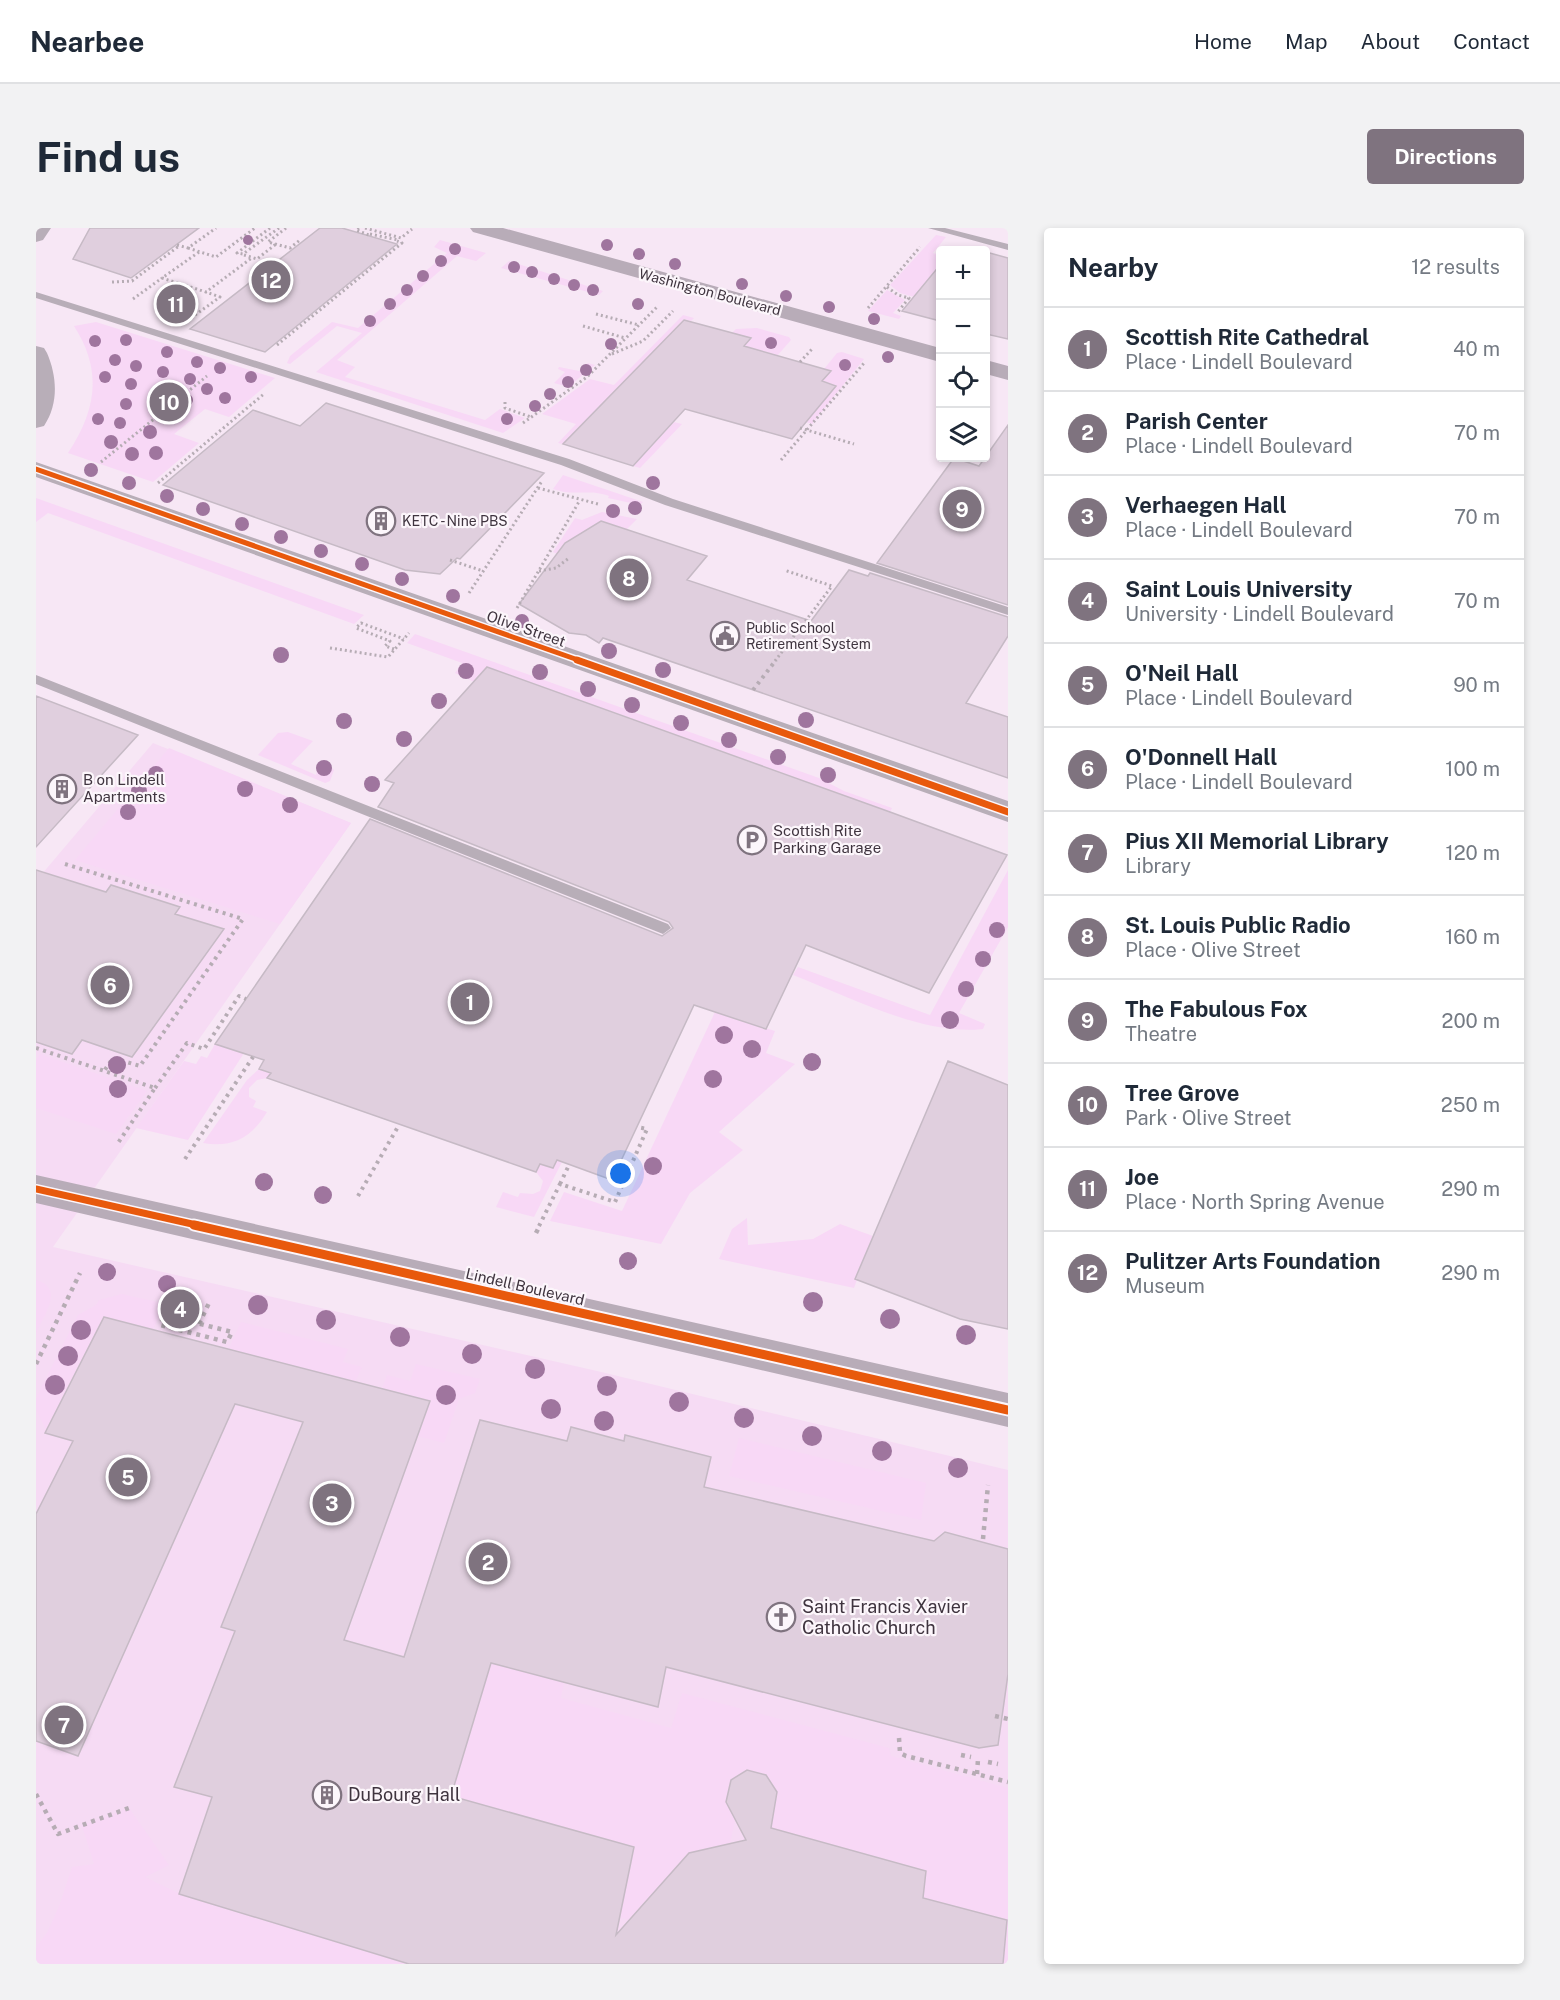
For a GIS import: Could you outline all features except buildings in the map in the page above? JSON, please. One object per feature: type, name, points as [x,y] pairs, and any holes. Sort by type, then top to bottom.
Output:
[{"type":"main road","name":"Washington Boulevard","points":[[480,228],[936,354]]},
{"type":"main road","points":[[990,368],[1008,374]]},
{"type":"main road","name":"Lindell Boulevard","points":[[36,1189],[1008,1410]]},
{"type":"street","points":[[36,236],[41,228]]},
{"type":"street","points":[[36,353],[44,377],[44,394],[36,421]]},
{"type":"street","name":"Olive Street","points":[[36,470],[1008,812]]},
{"type":"lane","points":[[934,228],[1008,247]]},
{"type":"lane","points":[[36,295],[565,462],[669,502],[1008,611]]},
{"type":"lane","points":[[36,679],[663,928]]},
{"type":"path","points":[[188,248],[216,228]]},
{"type":"path","points":[[112,282],[132,281],[178,245],[216,257],[255,228]]},
{"type":"path","points":[[270,228],[237,252],[257,259],[276,244]]},
{"type":"path","points":[[243,254],[279,228]]},
{"type":"path","points":[[286,228],[268,242],[290,248],[300,240]]},
{"type":"path","points":[[255,363],[402,243],[356,230],[358,228]]},
{"type":"path","points":[[365,228],[401,238]]},
{"type":"path","points":[[864,313],[934,228]]},
{"type":"path","points":[[397,241],[412,229]]},
{"type":"path","points":[[130,302],[199,252]]},
{"type":"path","points":[[206,292],[253,257]]},
{"type":"path","points":[[162,278],[220,297],[189,320]]},
{"type":"path","points":[[886,286],[898,295],[910,299],[896,313],[907,316]]},
{"type":"path","points":[[520,426],[586,377],[664,299]]},
{"type":"path","points":[[608,356],[643,341],[680,304]]},
{"type":"path","points":[[596,314],[639,325]]},
{"type":"path","points":[[583,326],[626,338]]},
{"type":"path","points":[[800,362],[810,352]]},
{"type":"path","points":[[782,460],[809,425],[812,426],[865,362]]},
{"type":"path","points":[[99,464],[210,374],[199,370]]},
{"type":"path","points":[[153,488],[288,374]]},
{"type":"path","points":[[505,402],[505,408],[531,417]]},
{"type":"path","points":[[800,428],[854,444]]},
{"type":"path","points":[[466,598],[543,479]]},
{"type":"path","points":[[538,488],[587,502]]},
{"type":"path","points":[[513,615],[580,500]]},
{"type":"path","points":[[539,571],[555,568],[569,558]]},
{"type":"path","points":[[450,560],[483,571]]},
{"type":"path","points":[[749,696],[832,586],[784,570]]},
{"type":"path","points":[[394,650],[385,646],[390,641],[356,628],[361,623],[404,639]]},
{"type":"path","points":[[330,648],[388,657],[412,630]]},
{"type":"path","points":[[64,864],[243,919],[140,1066],[113,1058],[104,1071]]},
{"type":"path","points":[[118,1143],[186,1043],[204,1049],[239,996],[246,999]]},
{"type":"path","points":[[36,1048],[155,1088]]},
{"type":"path","points":[[185,1159],[253,1057]]},
{"type":"path","points":[[358,1196],[399,1125]]},
{"type":"path","points":[[560,1184],[615,1202],[647,1130],[637,1127]]},
{"type":"path","points":[[536,1233],[569,1165]]},
{"type":"path","points":[[36,1364],[80,1273]]},
{"type":"path","points":[[199,1324],[209,1303]]},
{"type":"path","points":[[165,1315],[199,1324],[232,1332],[227,1342],[160,1325],[165,1315]]},
{"type":"path","points":[[983,1539],[988,1485]]},
{"type":"path","points":[[995,1716],[1008,1719]]},
{"type":"path","points":[[899,1738],[900,1753],[1008,1782]]},
{"type":"path","points":[[961,1755],[971,1757]]},
{"type":"path","points":[[977,1774],[978,1759]]},
{"type":"path","points":[[988,1762],[998,1764]]},
{"type":"path","points":[[36,1794],[58,1834],[129,1808]]},
{"type":"shaded area","points":[[936,235],[946,237],[936,246],[933,253],[936,254],[936,270],[914,297],[900,293],[890,285]]},
{"type":"shaded area","points":[[440,240],[486,253],[476,261],[457,256],[337,360],[355,367],[345,377],[485,420],[500,409],[525,418],[503,433],[316,372],[362,333],[337,326],[290,364],[287,363],[290,356],[332,322],[358,328],[447,253],[434,247]]},
{"type":"shaded area","points":[[509,261],[603,291],[599,295],[501,268]]},
{"type":"shaded area","points":[[887,290],[905,300],[893,313],[901,316],[899,319],[868,311]]},
{"type":"shaded area","points":[[683,315],[694,318],[691,321],[684,319],[563,444],[558,443],[576,424],[542,414],[590,379],[614,385]]},
{"type":"shaded area","points":[[96,322],[275,378],[229,417],[205,409],[174,434],[199,443],[153,482],[68,453],[85,422],[92,391],[89,359],[74,326]]},
{"type":"shaded area","points":[[757,328],[789,337],[791,340],[777,356],[742,347],[751,338],[732,333],[736,329]]},
{"type":"shaded area","points":[[842,352],[864,359],[812,424],[806,422],[836,386],[822,381],[831,371],[824,369],[837,353]]},
{"type":"shaded area","points":[[588,363],[595,365],[568,387],[554,383],[565,372],[558,369],[559,367],[579,371]]},
{"type":"shaded area","points":[[674,422],[682,424],[640,468],[633,466]]},
{"type":"shaded area","points":[[563,475],[643,502],[640,505],[608,498],[609,496],[602,494],[553,489]]},
{"type":"shaded area","points":[[36,498],[364,615],[354,624],[48,513],[36,522]]},
{"type":"shaded area","points":[[602,512],[637,519],[626,530],[601,522],[565,543],[557,554],[553,552],[575,518],[582,520]]},
{"type":"shaded area","points":[[415,634],[819,778],[844,791],[892,808],[890,812],[488,667],[474,682],[455,673],[462,663],[407,643]]},
{"type":"shaded area","points":[[288,732],[313,741],[291,764],[316,775],[319,762],[325,761],[334,770],[330,781],[325,783],[258,755],[278,733]]},
{"type":"shaded area","points":[[153,743],[351,823],[53,1247],[597,1371],[1008,1470],[1008,1964],[36,1964],[36,881]]},
{"type":"shaded area","points":[[169,748],[351,823],[280,924],[75,860]]},
{"type":"shaded area","points":[[1008,870],[1008,927],[959,1013],[985,1024],[983,1029],[960,1030],[912,1021],[862,1004],[793,975],[798,967],[930,1015]]},
{"type":"shaded area","points":[[715,1012],[775,1031],[766,1053],[795,1064],[719,1132],[743,1150],[690,1193],[661,1244],[550,1221],[564,1192],[622,1211]]},
{"type":"shaded area","points":[[215,1044],[244,1053],[188,1140],[136,1128],[184,1061],[196,1064],[201,1056],[207,1058]]},
{"type":"shaded area","points":[[40,1054],[147,1091],[116,1134],[36,1108],[36,1060]]},
{"type":"shaded area","points":[[259,1069],[271,1073],[267,1078],[257,1080],[249,1088],[249,1097],[256,1101],[253,1107],[267,1112],[261,1121],[241,1139],[224,1144],[203,1143],[247,1080]]},
{"type":"shaded area","points":[[557,1160],[562,1162],[534,1217],[496,1207],[503,1192],[518,1197],[520,1193],[533,1194],[540,1191],[543,1181],[536,1172],[540,1164],[553,1168]]},
{"type":"shaded area","points":[[747,1218],[748,1245],[813,1239],[840,1224],[873,1236],[854,1288],[719,1259],[732,1229]]},
{"type":"shaded area","points":[[36,1280],[45,1284],[51,1296],[36,1333]]},
{"type":"shaded area","points":[[122,1294],[166,1304],[153,1329],[104,1317],[46,1430],[36,1409],[36,1398],[78,1315],[96,1305],[99,1300]]},
{"type":"shaded area","points":[[241,1322],[348,1349],[343,1362],[362,1367],[355,1382],[228,1350]]},
{"type":"shaded area","points":[[416,1364],[480,1379],[475,1393],[459,1399],[444,1443],[417,1436],[429,1401],[382,1389],[387,1375],[410,1381]]},
{"type":"shaded area","points":[[739,1438],[926,1483],[921,1520],[729,1476]]},
{"type":"shaded area","points":[[491,1663],[564,1682],[561,1698],[671,1728],[682,1693],[889,1748],[891,1756],[1008,1788],[1008,1964],[1003,1964],[1007,1920],[923,1898],[926,1871],[771,1828],[777,1792],[766,1775],[747,1770],[731,1781],[726,1802],[735,1819],[728,1856],[705,1849],[689,1853],[685,1939],[620,1917],[634,1847],[494,1808],[432,1858]]},
{"type":"shaded area","points":[[129,1808],[169,1865],[145,1877],[180,1894],[409,1964],[36,1964],[36,1947],[48,1931],[72,1867],[94,1864],[82,1826]]},
{"type":"cycle path","points":[[36,469],[1008,812]]},
{"type":"cycle path","points":[[36,1189],[1008,1410]]},
{"type":"place","name":"Pulitzer Arts Foundation","points":[[271,280]]},
{"type":"place","name":"Joe","points":[[176,304]]},
{"type":"place","name":"Tree Grove","points":[[169,402]]},
{"type":"place","name":"The Fabulous Fox","points":[[962,509]]},
{"type":"place","name":"KETC - Nine PBS","points":[[381,521]]},
{"type":"place","name":"St. Louis Public Radio","points":[[629,578]]},
{"type":"place","name":"Public School Retirement System","points":[[725,636]]},
{"type":"place","name":"B on Lindell Apartments","points":[[62,789]]},
{"type":"place","name":"Scottish Rite Parking Garage","points":[[752,840]]},
{"type":"place","name":"O'Donnell Hall","points":[[110,985]]},
{"type":"place","name":"Scottish Rite Cathedral","points":[[470,1002]]},
{"type":"place","name":"Saint Louis University","points":[[180,1309]]},
{"type":"place","name":"O'Neil Hall","points":[[128,1477]]},
{"type":"place","name":"Verhaegen Hall","points":[[332,1503]]},
{"type":"place","name":"Parish Center","points":[[488,1562]]},
{"type":"place","name":"Saint Francis Xavier Catholic Church","points":[[781,1617]]},
{"type":"place","name":"Pius XII Memorial Library","points":[[64,1725]]},
{"type":"place","name":"DuBourg Hall","points":[[327,1795]]}]
